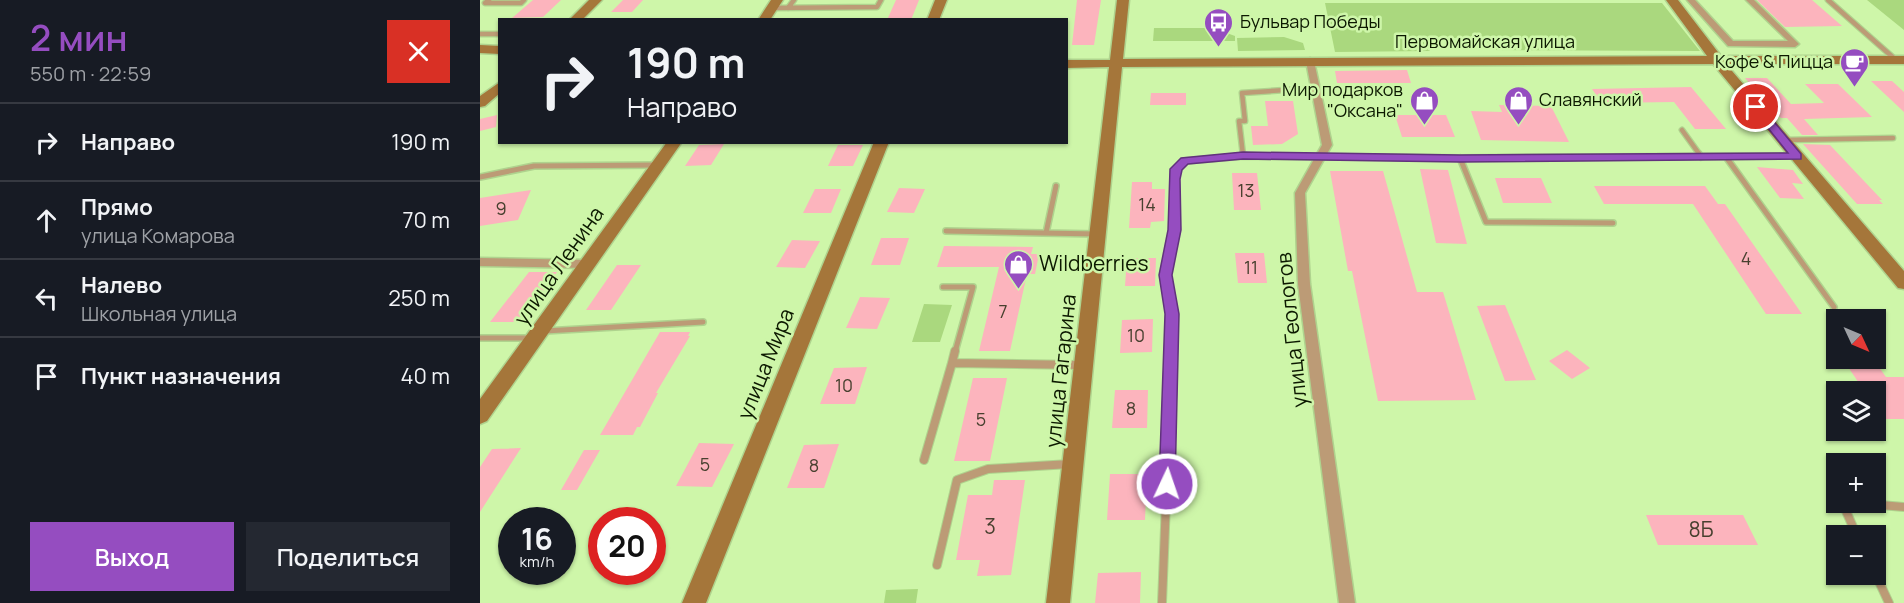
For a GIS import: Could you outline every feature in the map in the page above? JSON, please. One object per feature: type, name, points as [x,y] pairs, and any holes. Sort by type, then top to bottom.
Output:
[{"type":"street","points":[[577,18],[596,0]]},
{"type":"street","points":[[934,18],[941,0]]},
{"type":"street","name":"улица Гагарина","points":[[1058,603],[1123,0]]},
{"type":"street","points":[[1671,0],[1783,140],[1904,283]]},
{"type":"street","points":[[1691,0],[1731,44],[1795,44],[1750,0]]},
{"type":"street","points":[[765,18],[774,4]]},
{"type":"street","points":[[480,49],[498,50]]},
{"type":"street","name":"Первомайская улица","points":[[1068,64],[1717,59],[1900,60]]},
{"type":"street","points":[[1310,61],[1327,145],[1322,157]]},
{"type":"street","name":"улица Ленина","points":[[480,415],[674,144]]},
{"type":"street","name":"улица Мира","points":[[694,603],[881,144]]},
{"type":"street","name":"улица Геологов","points":[[1322,157],[1304,181],[1300,193],[1300,225],[1304,284],[1347,603]]},
{"type":"street","points":[[480,262],[587,264]]},
{"type":"lane","points":[[489,0],[485,3],[521,3],[524,0]]},
{"type":"lane","points":[[788,8],[794,0]]},
{"type":"lane","points":[[774,4],[788,8],[877,8],[881,0]]},
{"type":"lane","points":[[1828,0],[1900,60]]},
{"type":"lane","points":[[480,34],[498,34]]},
{"type":"lane","points":[[1243,156],[1239,121],[1245,121],[1242,93],[1316,88]]},
{"type":"lane","points":[[1682,130],[1701,157]]},
{"type":"lane","points":[[1783,140],[1893,138]]},
{"type":"lane","points":[[1162,603],[1171,412],[1172,314],[1166,275],[1174,230],[1173,194],[1176,169],[1185,161],[1243,156],[1460,158],[1797,156]]},
{"type":"lane","points":[[1726,157],[1834,307]]},
{"type":"lane","points":[[1460,158],[1486,222],[1613,224]]},
{"type":"lane","points":[[480,177],[534,166],[659,165]]},
{"type":"lane","points":[[1046,233],[1056,186]]},
{"type":"lane","points":[[946,231],[1097,234]]},
{"type":"lane","points":[[924,460],[973,287],[943,287]]},
{"type":"lane","points":[[480,338],[703,322]]},
{"type":"lane","points":[[952,363],[1084,365]]},
{"type":"lane","points":[[937,565],[957,480],[988,469],[1073,464]]},
{"type":"lane","points":[[1886,506],[1904,507]]},
{"type":"lane","points":[[1881,585],[1889,603]]},
{"type":"green space","points":[[1867,0],[1904,0],[1904,30]]},
{"type":"green space","points":[[1325,3],[1662,3],[1700,51],[1492,50],[1485,38],[1425,38],[1430,51],[1335,52]]},
{"type":"green space","points":[[1154,28],[1213,28],[1235,36],[1235,41],[1153,41]]},
{"type":"green space","points":[[1284,37],[1303,43],[1305,50],[1238,51],[1237,38]]},
{"type":"green space","points":[[924,304],[952,305],[940,342],[912,342]]},
{"type":"green space","points":[[918,589],[916,603],[884,603],[886,590]]},
{"type":"building","points":[[533,0],[561,0],[543,17],[512,18]]},
{"type":"building","points":[[623,0],[643,0],[632,12],[611,12]]},
{"type":"building","points":[[896,0],[919,0],[912,18],[888,18]]},
{"type":"building","points":[[1077,0],[1101,0],[1094,45],[1072,45]]},
{"type":"building","points":[[1757,0],[1812,0],[1842,26],[1785,27]]},
{"type":"building","points":[[1407,70],[1411,83],[1337,83],[1335,71]]},
{"type":"building","points":[[1745,78],[1767,78],[1791,104],[1824,103],[1805,84],[1838,84],[1872,117],[1804,119],[1818,135],[1802,135],[1787,118],[1781,118]]},
{"type":"building","points":[[1871,81],[1892,81],[1904,92],[1904,112]]},
{"type":"building","points":[[1691,87],[1726,129],[1695,129],[1674,102],[1602,103],[1592,89]]},
{"type":"building","points":[[1151,93],[1186,93],[1186,105],[1150,105]]},
{"type":"building","points":[[1265,101],[1293,101],[1298,134],[1282,144],[1253,145],[1251,126],[1268,126]]},
{"type":"building","name":"Славянский","points":[[1499,105],[1551,106],[1569,142],[1481,140],[1471,111],[1502,112]]},
{"type":"building","points":[[497,115],[496,127],[480,131],[480,119]]},
{"type":"building","name":"Мир подарков \"Оксана\"","points":[[1395,115],[1446,115],[1455,137],[1402,137]]},
{"type":"building","points":[[724,144],[711,165],[685,166],[699,145]]},
{"type":"building","points":[[1803,144],[1830,145],[1882,200],[1879,200],[1883,204],[1857,204]]},
{"type":"building","points":[[838,145],[863,145],[853,166],[828,166]]},
{"type":"building","points":[[1757,167],[1793,170],[1803,184],[1792,183],[1804,199],[1780,198]]},
{"type":"building","points":[[1420,169],[1448,170],[1467,244],[1436,243]]},
{"type":"building","points":[[1330,171],[1383,171],[1417,292],[1443,292],[1476,400],[1378,401],[1352,271],[1348,271]]},
{"type":"building","points":[[1232,173],[1257,173],[1261,210],[1234,210]]},
{"type":"building","points":[[1495,178],[1541,178],[1552,203],[1503,203]]},
{"type":"building","points":[[1132,182],[1152,182],[1152,189],[1165,189],[1164,221],[1151,222],[1150,228],[1129,228]]},
{"type":"building","points":[[1594,186],[1705,186],[1718,204],[1725,204],[1802,314],[1766,314],[1693,204],[1604,204]]},
{"type":"building","points":[[899,188],[925,189],[914,213],[887,212]]},
{"type":"building","points":[[815,189],[841,189],[831,213],[803,213]]},
{"type":"building","points":[[531,190],[518,220],[480,226],[480,198]]},
{"type":"building","points":[[881,238],[909,238],[900,265],[871,265]]},
{"type":"building","points":[[792,240],[820,241],[805,268],[776,267]]},
{"type":"building","points":[[944,246],[1033,247],[1031,254],[1039,254],[1035,274],[1027,274],[1010,351],[979,351],[999,267],[937,267]]},
{"type":"building","points":[[1235,253],[1264,253],[1267,283],[1238,283]]},
{"type":"building","points":[[1127,258],[1156,258],[1155,286],[1125,286]]},
{"type":"building","points":[[617,265],[641,265],[611,310],[586,310]]},
{"type":"building","points":[[529,272],[557,272],[520,322],[490,322]]},
{"type":"building","points":[[860,297],[890,298],[877,329],[846,328]]},
{"type":"building","points":[[1505,305],[1536,380],[1505,381],[1477,306]]},
{"type":"building","points":[[1153,319],[1152,352],[1120,353],[1122,320]]},
{"type":"building","points":[[660,332],[690,332],[688,336],[690,336],[656,393],[658,393],[640,427],[637,427],[633,435],[600,435]]},
{"type":"building","points":[[1567,350],[1590,368],[1572,379],[1549,361]]},
{"type":"building","points":[[867,367],[855,404],[820,404],[834,368]]},
{"type":"building","points":[[1849,369],[1880,369],[1886,377],[1904,377],[1904,419],[1886,419],[1886,381],[1858,381]]},
{"type":"building","points":[[973,378],[1007,378],[990,461],[954,461]]},
{"type":"building","points":[[1115,390],[1148,390],[1147,428],[1112,428]]},
{"type":"building","points":[[699,443],[734,444],[712,487],[676,486]]},
{"type":"building","points":[[839,444],[824,488],[787,488],[804,445]]},
{"type":"building","points":[[521,448],[480,512],[480,467],[492,449]]},
{"type":"building","points":[[584,450],[600,450],[577,490],[561,490]]},
{"type":"building","points":[[1110,474],[1147,474],[1145,520],[1107,520]]},
{"type":"building","points":[[994,480],[1025,480],[1011,575],[977,576],[980,560],[956,560],[968,495],[992,495]]},
{"type":"building","points":[[1646,515],[1743,515],[1758,545],[1658,545]]},
{"type":"building","points":[[1141,572],[1140,603],[1095,603],[1098,573]]},
{"type":"place","name":"Бульвар Победы","points":[[1219,48]]},
{"type":"place","name":"Кофе & Пицца","points":[[1854,88]]},
{"type":"place","name":"Мир подарков \"Оксана\"","points":[[1424,126]]},
{"type":"place","name":"Славянский","points":[[1518,126]]},
{"type":"place","name":"Wildberries","points":[[1018,290]]},
{"type":"route","points":[[1167,484],[1171,412],[1172,314],[1166,275],[1174,230],[1174,179],[1176,169],[1185,161],[1243,156],[1460,158],[1797,156],[1756,107]]}]
